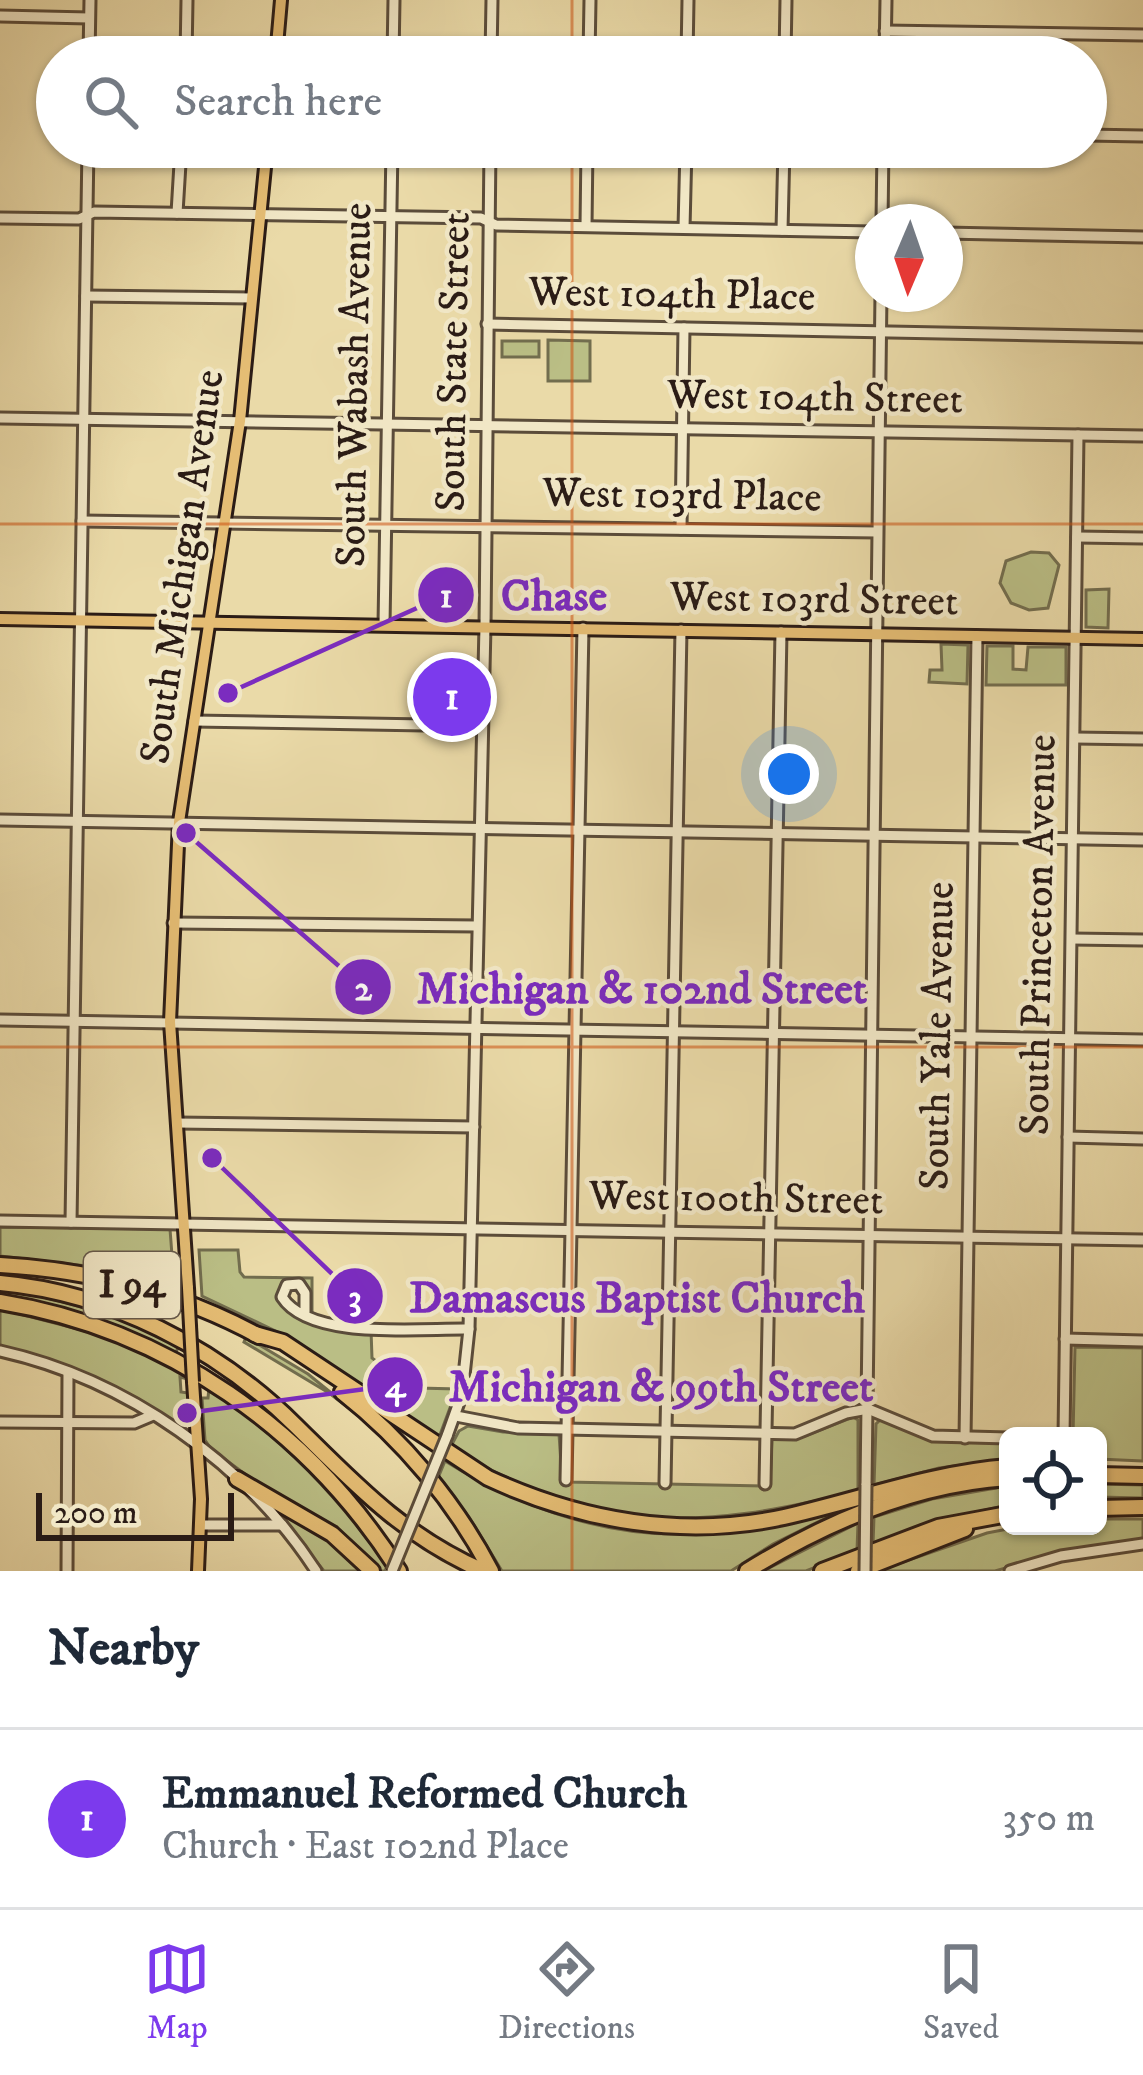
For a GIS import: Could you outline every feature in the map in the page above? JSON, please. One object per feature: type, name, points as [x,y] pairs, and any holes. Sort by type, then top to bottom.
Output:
[{"type":"highway","name":"I 94","points":[[0,1265],[71,1271],[139,1286],[255,1334],[328,1381],[378,1423],[440,1492],[487,1568]]},
{"type":"highway","points":[[0,1283],[93,1303],[188,1344],[267,1399],[391,1519],[428,1544],[487,1568]]},
{"type":"highway","name":"I 94","points":[[0,1302],[109,1330],[217,1384],[314,1462],[368,1524],[395,1571]]},
{"type":"highway","points":[[255,1334],[283,1342],[488,1478],[559,1507],[610,1519],[688,1526],[778,1518],[947,1474],[999,1467]]},
{"type":"highway","points":[[1107,1473],[1140,1476]]},
{"type":"highway","points":[[237,1478],[332,1534],[372,1571]]},
{"type":"highway","points":[[747,1571],[841,1520],[904,1498],[999,1480]]},
{"type":"highway","points":[[1107,1508],[1143,1507]]},
{"type":"highway","points":[[822,1571],[938,1527],[999,1517]]},
{"type":"highway","points":[[861,1571],[922,1543],[999,1519]]},
{"type":"main road","points":[[278,36],[281,0]]},
{"type":"main road","name":"South Michigan Avenue","points":[[199,1571],[197,1446],[170,1022],[173,922],[179,822],[240,422],[265,168]]},
{"type":"main road","name":"West 103rd Street","points":[[0,619],[1143,639]]},
{"type":"street","points":[[89,36],[90,0]]},
{"type":"street","points":[[187,36],[188,0]]},
{"type":"street","points":[[393,36],[394,0]]},
{"type":"street","points":[[491,36],[492,0]]},
{"type":"street","points":[[589,36],[590,0]]},
{"type":"street","points":[[687,36],[688,0]]},
{"type":"street","points":[[785,36],[786,0]]},
{"type":"street","points":[[885,36],[886,0]]},
{"type":"street","points":[[0,16],[89,18]]},
{"type":"street","points":[[885,31],[1143,35]]},
{"type":"street","points":[[1107,135],[1143,136]]},
{"type":"street","points":[[71,1222],[88,168]]},
{"type":"street","points":[[177,213],[180,168]]},
{"type":"street","name":"South Wabash Avenue","points":[[384,625],[392,168]]},
{"type":"street","name":"South State Street","points":[[395,1571],[456,1416],[469,1329],[485,626],[489,168]]},
{"type":"street","points":[[586,226],[587,168]]},
{"type":"street","points":[[684,228],[685,168]]},
{"type":"street","points":[[782,230],[783,168]]},
{"type":"street","points":[[882,204],[883,168]]},
{"type":"street","points":[[0,218],[177,213],[855,232]]},
{"type":"street","points":[[963,233],[1143,237]]},
{"type":"street","points":[[86,296],[253,298]]},
{"type":"street","points":[[861,1571],[868,1409],[881,312]]},
{"type":"street","name":"West 104th Place","points":[[487,324],[1143,337]]},
{"type":"street","points":[[681,530],[684,328]]},
{"type":"street","name":"West 104th Street","points":[[0,418],[1143,436]]},
{"type":"street","name":"South Princeton Avenue","points":[[1064,1427],[1078,435]]},
{"type":"street","name":"West 103rd Place","points":[[82,521],[877,532]]},
{"type":"street","points":[[1077,537],[1143,538]]},
{"type":"street","points":[[566,1480],[583,628]]},
{"type":"street","points":[[665,1483],[681,630]]},
{"type":"street","points":[[765,1484],[781,632]]},
{"type":"street","name":"South Yale Avenue","points":[[965,1438],[977,636]]},
{"type":"street","points":[[194,721],[482,726]]},
{"type":"street","points":[[1075,737],[1143,739]]},
{"type":"street","points":[[0,820],[1143,839]]},
{"type":"street","points":[[173,922],[477,926]]},
{"type":"street","points":[[1072,939],[1143,940]]},
{"type":"street","points":[[0,1020],[1143,1040]]},
{"type":"street","points":[[178,1123],[474,1127]]},
{"type":"street","points":[[1069,1137],[1143,1139]]},
{"type":"street","name":"West 100th Street","points":[[0,1221],[1143,1240]]},
{"type":"street","points":[[305,1313],[326,1326],[469,1329]]},
{"type":"street","points":[[1065,1339],[1143,1341]]},
{"type":"street","points":[[0,1351],[68,1373],[154,1415],[237,1478],[316,1571]]},
{"type":"street","points":[[67,1571],[68,1373]]},
{"type":"street","points":[[134,1423],[137,1405]]},
{"type":"street","points":[[456,1416],[518,1428],[795,1434],[868,1409],[933,1436],[999,1438]]},
{"type":"street","points":[[0,1422],[134,1423],[154,1415]]},
{"type":"street","points":[[201,1525],[282,1526]]},
{"type":"street","points":[[1010,1571],[1061,1556],[1143,1544]]},
{"type":"street","points":[[1061,1556],[1061,1571]]},
{"type":"green space","points":[[548,340],[590,341],[590,381],[548,381]]},
{"type":"green space","points":[[502,341],[539,341],[539,357],[502,357]]},
{"type":"green space","points":[[1031,552],[1049,553],[1059,565],[1048,608],[1029,610],[1011,603],[1000,583],[1006,561]]},
{"type":"green space","points":[[1109,589],[1108,628],[1086,627],[1086,590]]},
{"type":"green space","points":[[941,644],[968,645],[967,684],[929,682],[930,670],[942,670]]},
{"type":"green space","points":[[987,646],[1013,646],[1013,669],[1026,670],[1028,647],[1066,647],[1066,685],[986,685]]},
{"type":"green space","points":[[0,1227],[170,1229],[174,1282],[179,1288],[104,1268],[0,1256]]},
{"type":"green space","points":[[199,1250],[238,1250],[244,1277],[312,1278],[312,1314],[307,1287],[298,1280],[281,1286],[288,1311],[313,1324],[371,1330],[372,1358],[398,1378],[417,1379],[418,1388],[457,1389],[438,1440],[286,1336],[202,1296]]},
{"type":"green space","points":[[0,1289],[113,1317],[179,1344],[176,1353],[97,1319],[0,1295]]},
{"type":"green space","points":[[0,1309],[101,1335],[184,1373],[180,1377],[181,1392],[188,1393],[187,1424],[180,1427],[139,1399],[94,1378],[0,1346]]},
{"type":"green space","points":[[246,1337],[308,1374],[367,1422],[244,1342]]},
{"type":"green space","points":[[1075,1347],[1143,1348],[1143,1461],[1107,1459],[1107,1427],[1073,1427]]},
{"type":"green space","points":[[209,1388],[260,1426],[328,1491],[387,1566],[385,1571],[377,1571],[211,1449],[205,1440],[202,1398],[208,1398]]},
{"type":"green space","points":[[853,1417],[858,1420],[858,1491],[697,1518],[649,1517],[554,1497],[450,1448],[459,1431],[468,1426],[559,1434],[562,1479],[567,1482],[766,1486],[772,1438],[805,1436]]},
{"type":"green space","points":[[882,1418],[936,1441],[999,1442],[999,1460],[939,1468],[874,1485],[876,1424]]},
{"type":"green space","points":[[445,1461],[538,1507],[572,1519],[641,1532],[711,1532],[794,1514],[838,1512],[731,1571],[502,1571],[438,1478]]},
{"type":"green space","points":[[1107,1484],[1143,1485],[1143,1498],[1107,1497]]},
{"type":"green space","points":[[999,1488],[999,1507],[873,1544],[874,1517],[932,1499]]},
{"type":"green space","points":[[270,1504],[332,1541],[366,1571],[324,1571]]},
{"type":"green space","points":[[1107,1519],[1143,1519],[1143,1539],[1074,1549],[995,1571],[877,1571],[987,1533],[1107,1535]]},
{"type":"green space","points":[[858,1523],[857,1551],[806,1571],[763,1571]]},
{"type":"place","name":"Chase","points":[[228,693]]},
{"type":"place","name":"Emmanuel Reformed Church","points":[[452,697]]},
{"type":"place","name":"Michigan & 102nd Street","points":[[186,833]]},
{"type":"place","name":"Damascus Baptist Church","points":[[212,1158]]},
{"type":"place","name":"Michigan & 99th Street","points":[[187,1413]]}]
